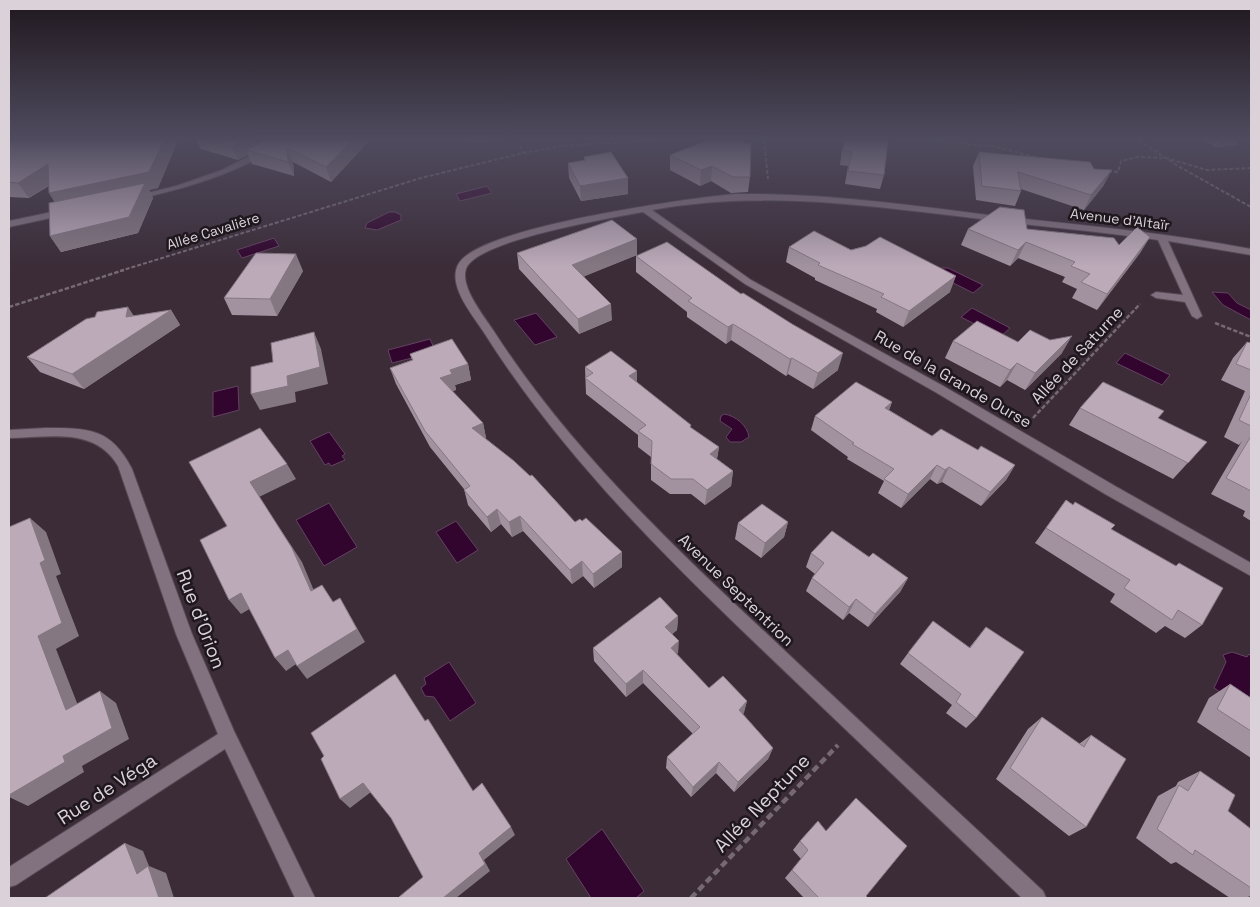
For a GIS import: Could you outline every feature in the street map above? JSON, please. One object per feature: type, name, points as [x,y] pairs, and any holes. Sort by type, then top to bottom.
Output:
[{"type":"street","points":[[124,199],[178,188],[195,182]]},
{"type":"street","name":"Avenue d'Altaïr","points":[[460,269],[466,260],[488,246],[530,234],[643,208],[734,197],[820,199],[887,205],[1162,238],[1251,252]]},
{"type":"street","name":"Rue de la Grande Ourse","points":[[643,208],[748,282],[924,380],[1251,570]]},
{"type":"street","points":[[9,224],[79,209]]},
{"type":"street","points":[[1162,238],[1196,316]]},
{"type":"street","name":"Avenue Septentrion","points":[[460,269],[463,287],[505,360],[593,472],[685,566],[854,728],[1036,898]]},
{"type":"street","points":[[1156,295],[1189,299]]},
{"type":"street","name":"Rue d'Orion","points":[[9,434],[91,436],[107,443],[118,455],[126,469],[184,634],[228,737],[306,898]]},
{"type":"street","name":"Rue de Véga","points":[[9,878],[228,737]]},
{"type":"path","name":"Allée Cavalière","points":[[9,307],[42,294],[368,193],[409,182]]},
{"type":"path","points":[[768,182],[770,197]]},
{"type":"path","points":[[1208,182],[1251,207]]},
{"type":"path","name":"Allée de Saturne","points":[[1018,435],[1148,296],[1156,295]]},
{"type":"path","points":[[1196,316],[1251,338]]},
{"type":"path","name":"Allée Neptune","points":[[691,898],[854,728]]},
{"type":"shaded area","points":[[487,186],[492,193],[460,201],[456,194]]},
{"type":"shaded area","points":[[389,212],[401,215],[401,220],[377,230],[365,228],[367,223]]},
{"type":"shaded area","points":[[274,238],[279,246],[242,258],[237,250]]},
{"type":"shaded area","points":[[939,268],[948,268],[983,285],[973,293],[938,275]]},
{"type":"shaded area","points":[[1212,292],[1228,293],[1237,303],[1251,310],[1251,320],[1223,305]]},
{"type":"shaded area","points":[[972,308],[1010,328],[1000,337],[961,317]]},
{"type":"shaded area","points":[[536,313],[557,337],[535,345],[514,320]]},
{"type":"shaded area","points":[[430,339],[436,352],[392,363],[388,350]]},
{"type":"shaded area","points":[[1125,353],[1170,375],[1162,385],[1116,363]]},
{"type":"shaded area","points":[[238,386],[239,410],[213,417],[213,392]]},
{"type":"shaded area","points":[[724,414],[740,422],[746,429],[749,437],[741,442],[730,442],[726,437],[732,429],[720,421],[721,416]]},
{"type":"shaded area","points":[[329,432],[345,454],[342,456],[345,460],[331,466],[329,463],[325,465],[310,441]]},
{"type":"shaded area","points":[[329,503],[357,547],[324,566],[296,520]]},
{"type":"shaded area","points":[[456,521],[478,550],[457,563],[436,532]]},
{"type":"shaded area","points":[[1232,652],[1247,657],[1249,654],[1251,656],[1250,711],[1214,688],[1226,662],[1223,655]]},
{"type":"shaded area","points":[[449,662],[476,703],[450,721],[434,697],[425,696],[421,688],[426,684],[424,678]]},
{"type":"shaded area","points":[[602,829],[644,891],[636,898],[591,898],[566,859]]},
{"type":"building","points":[[49,182],[100,182],[49,193]]},
{"type":"building","points":[[578,182],[602,182],[580,186]]},
{"type":"building","points":[[982,182],[1020,182],[1021,191],[982,186]]},
{"type":"building","points":[[1051,182],[1102,182],[1091,195]]},
{"type":"building","points":[[145,183],[129,217],[50,236],[49,203]]},
{"type":"building","points":[[1000,207],[1024,210],[1027,229],[1114,238],[1119,245],[1137,227],[1150,237],[1107,294],[1081,282],[1090,274],[1071,266],[1075,262],[1026,242],[1018,250],[968,229]]},
{"type":"building","points":[[612,220],[637,239],[572,265],[611,304],[578,319],[517,253]]},
{"type":"building","points":[[814,231],[851,250],[866,246],[880,237],[956,276],[909,311],[881,297],[884,294],[818,265],[820,263],[789,247]]},
{"type":"building","points":[[667,242],[741,294],[743,293],[843,353],[818,373],[792,358],[790,359],[733,324],[728,327],[688,301],[692,298],[636,256]]},
{"type":"building","points":[[256,253],[296,254],[270,299],[224,298]]},
{"type":"building","points":[[128,307],[126,317],[171,310],[72,374],[27,357],[86,319],[95,317],[97,312]]},
{"type":"building","points":[[977,321],[1018,342],[1030,330],[1050,340],[1072,336],[1035,373],[1017,363],[1010,370],[953,341]]},
{"type":"building","points":[[314,332],[320,367],[287,376],[288,386],[251,394],[251,367],[273,362],[271,343]]},
{"type":"building","points":[[452,339],[468,364],[450,370],[452,374],[440,378],[483,423],[472,428],[530,476],[532,475],[575,522],[586,518],[622,552],[593,574],[582,561],[570,570],[520,516],[509,522],[497,509],[487,517],[464,490],[470,486],[425,431],[390,368],[413,360],[410,354]]},
{"type":"building","points":[[1247,342],[1251,343],[1251,370],[1236,364]]},
{"type":"building","points":[[611,351],[637,371],[629,376],[691,425],[690,427],[719,447],[710,454],[733,471],[707,490],[693,479],[671,479],[651,464],[652,441],[638,431],[646,425],[585,378],[593,373],[585,367]]},
{"type":"building","points":[[856,382],[892,402],[885,408],[932,436],[941,429],[978,450],[981,446],[1015,465],[990,492],[949,467],[945,470],[937,465],[908,494],[884,479],[894,469],[852,444],[854,443],[815,416]]},
{"type":"building","points":[[1103,382],[1164,411],[1158,418],[1207,442],[1188,463],[1080,408]]},
{"type":"building","points":[[1251,394],[1251,426],[1239,420]]},
{"type":"building","points":[[260,428],[287,464],[250,482],[292,548],[311,591],[322,585],[333,602],[340,598],[357,629],[297,666],[288,650],[275,658],[241,593],[229,600],[200,540],[227,526],[189,462]]},
{"type":"building","points":[[1251,436],[1251,491],[1226,478]]},
{"type":"building","points":[[1066,500],[1073,505],[1075,502],[1115,525],[1111,529],[1176,566],[1179,563],[1223,588],[1202,625],[1178,610],[1172,620],[1124,588],[1130,580],[1046,528]]},
{"type":"building","points":[[762,504],[788,522],[765,543],[738,523]]},
{"type":"building","points":[[30,518],[45,560],[40,563],[62,623],[38,636],[66,710],[100,691],[112,728],[63,756],[65,762],[9,795],[9,527]]},
{"type":"building","points":[[832,531],[869,557],[873,553],[908,578],[875,614],[856,599],[849,607],[812,578],[824,563],[811,553]]},
{"type":"building","points":[[660,597],[678,616],[665,627],[679,641],[671,648],[709,688],[723,676],[747,701],[739,710],[773,748],[738,782],[719,762],[693,787],[667,757],[700,727],[643,670],[626,684],[593,648]]},
{"type":"building","points":[[933,621],[970,648],[986,627],[1024,652],[976,718],[956,702],[961,694],[908,653]]},
{"type":"building","points":[[395,674],[425,721],[428,719],[473,791],[482,783],[511,827],[479,853],[485,864],[443,898],[399,897],[423,877],[391,818],[363,783],[340,799],[321,759],[324,756],[311,733]]},
{"type":"building","points":[[1230,684],[1251,698],[1251,731],[1217,709]]},
{"type":"building","points":[[1042,717],[1084,747],[1091,735],[1126,759],[1086,827],[1010,768]]},
{"type":"building","points":[[1200,771],[1235,795],[1228,811],[1251,829],[1251,888],[1195,850],[1193,855],[1157,829],[1179,785],[1188,791]]},
{"type":"building","points":[[856,798],[907,846],[866,896],[868,898],[819,898],[792,870],[808,850],[800,841],[818,821],[826,831]]},
{"type":"building","points":[[125,843],[137,874],[148,866],[159,898],[45,898]]}]
